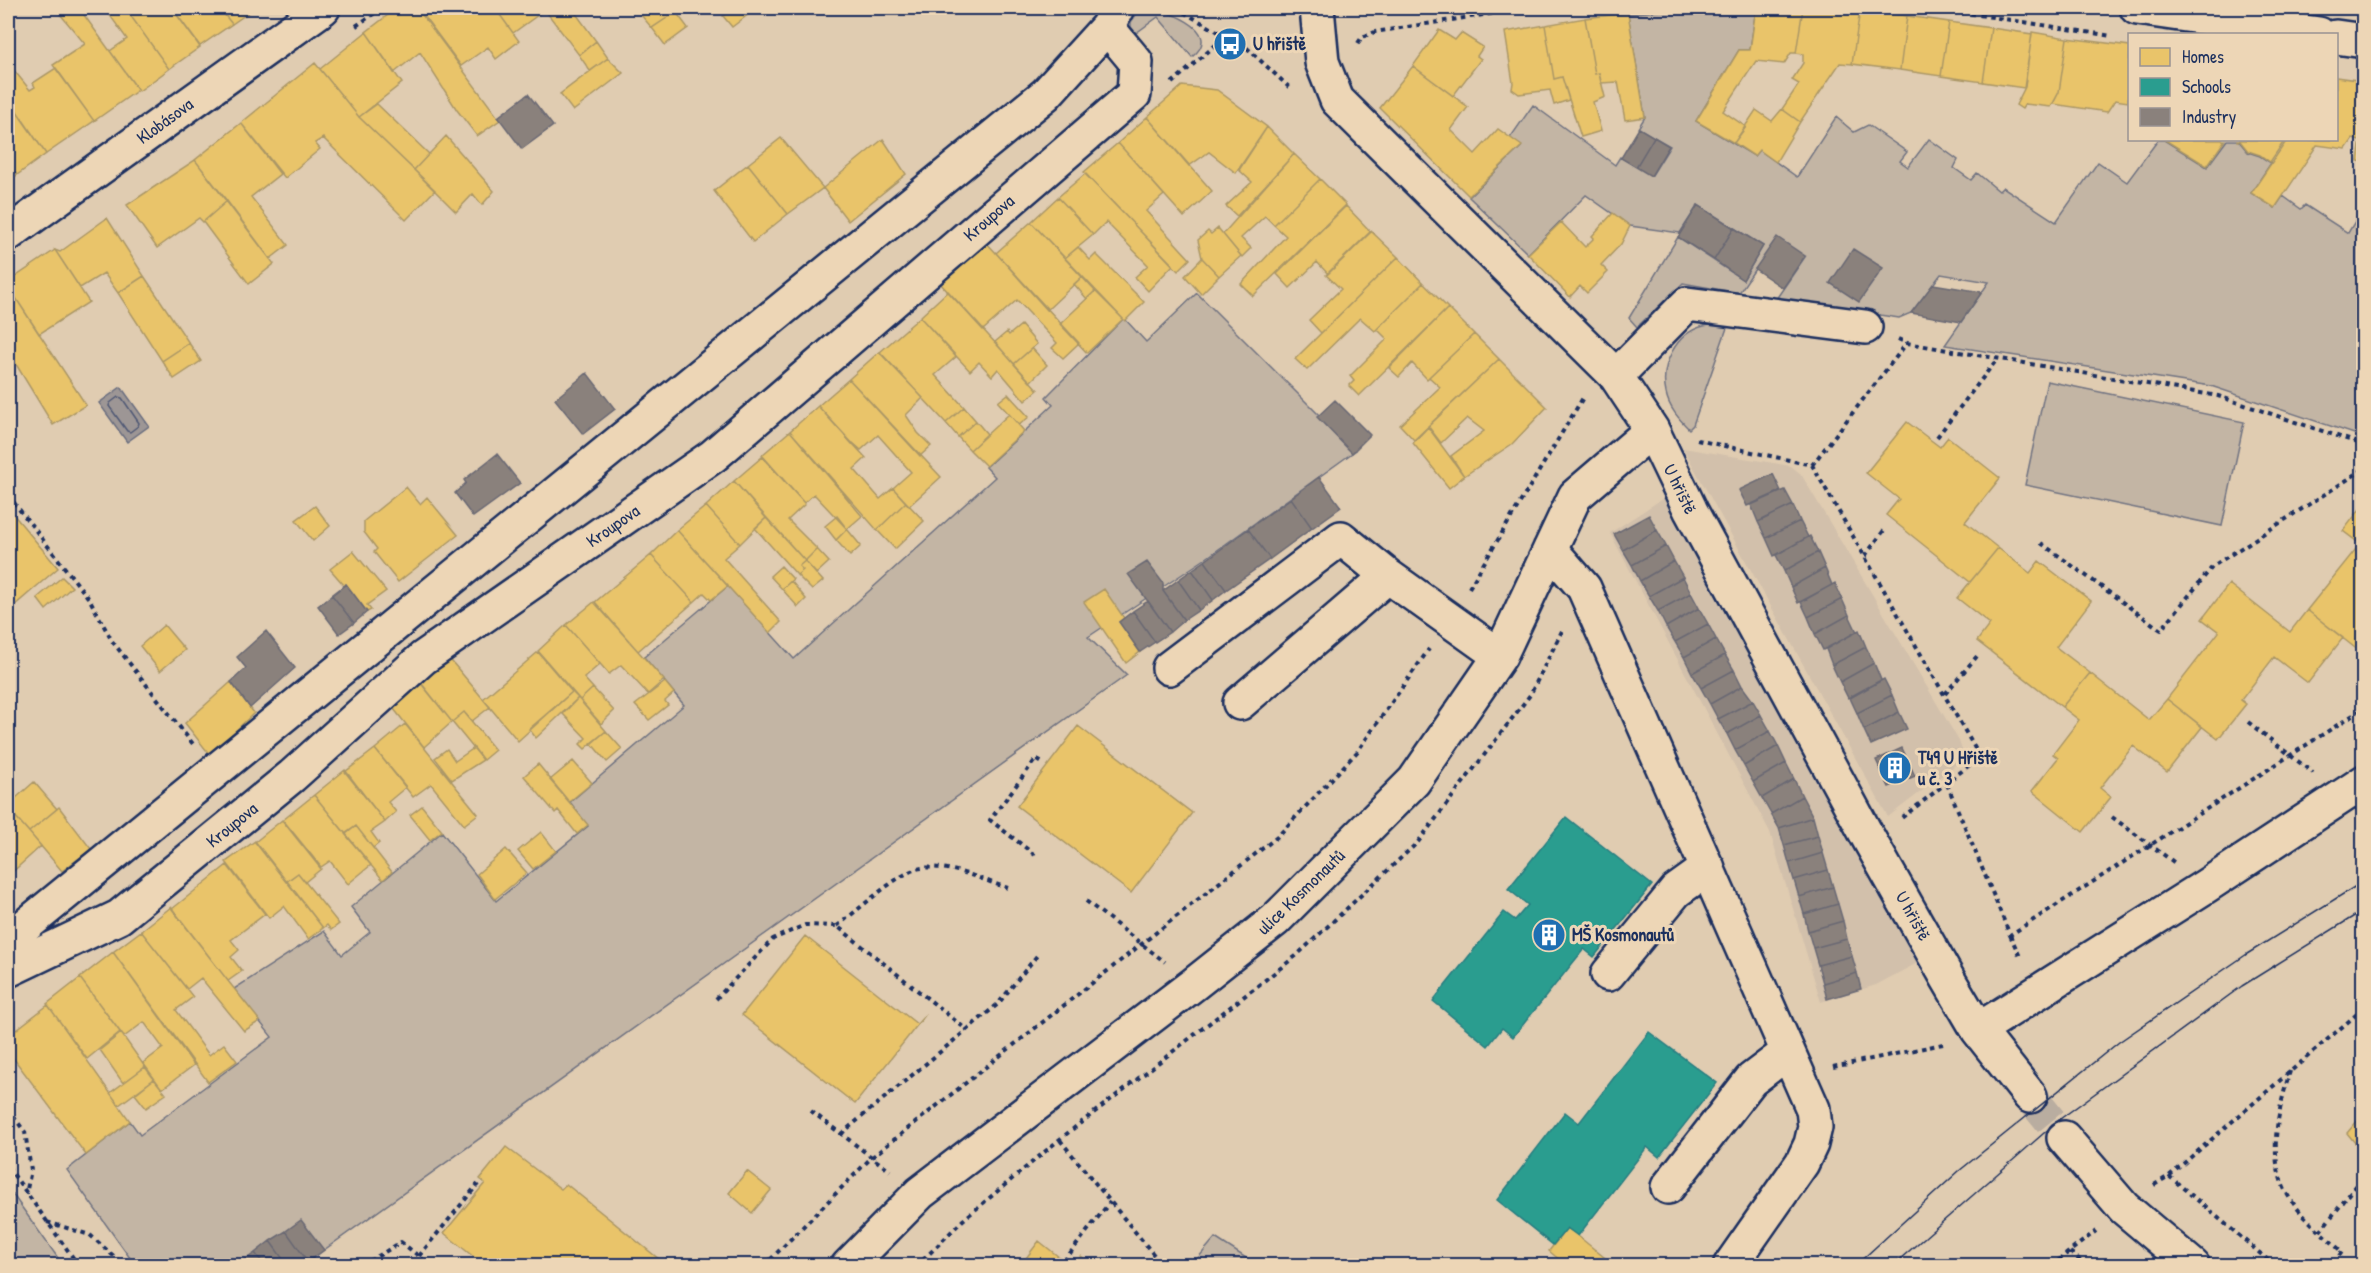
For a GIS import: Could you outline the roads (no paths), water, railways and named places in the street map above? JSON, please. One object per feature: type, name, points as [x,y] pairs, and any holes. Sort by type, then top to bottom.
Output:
[{"type":"street","name":"Klobásova","points":[[8,234],[323,8]]},
{"type":"street","name":"U hřiště","points":[[1318,8],[1323,62],[1337,100],[1616,376],[1652,430],[1691,511],[1870,841],[1964,1036],[2030,1096]]},
{"type":"street","points":[[2137,8],[2312,33]]},
{"type":"street","points":[[8,940],[1046,94],[1112,17]]},
{"type":"street","name":"Kroupova","points":[[8,970],[119,917],[292,776],[423,658],[713,456],[1134,94],[1136,62],[1112,17]]},
{"type":"street","points":[[2338,37],[2364,41]]},
{"type":"street","points":[[1616,376],[1687,304],[1865,327]]},
{"type":"street","name":"ulice Kosmonautů","points":[[848,1266],[920,1193],[1275,920],[1414,781],[1500,656],[1575,496],[1652,430]]},
{"type":"street","points":[[1169,668],[1341,538],[1388,576],[1500,656]]},
{"type":"street","points":[[1550,549],[1584,588],[1813,1109],[1815,1127],[1811,1144],[1802,1163],[1730,1266]]},
{"type":"street","points":[[1240,703],[1388,576]]},
{"type":"street","points":[[1964,1036],[2206,886],[2352,789]]},
{"type":"street","points":[[1608,974],[1676,891],[1708,868]]},
{"type":"street","points":[[1668,1187],[1750,1080],[1793,1063]]},
{"type":"street","points":[[2064,1138],[2124,1208],[2193,1266]]},
{"type":"water","points":[[121,387],[149,426],[127,442],[99,403]]},
{"type":"tunnel","points":[[2030,1096],[2064,1138]]},
{"type":"tram line","points":[[1855,1266],[1959,1171],[2119,1042],[2247,954],[2364,881]]},
{"type":"tram line","points":[[1892,1266],[2060,1119],[2242,986],[2364,910]]},
{"type":"place","name":"U hřiště","points":[[1230,44]]},
{"type":"place","name":"T49 U Hřiště u č. 3","points":[[1895,768]]},
{"type":"place","name":"MŠ Kosmonautů","points":[[1549,935]]}]
